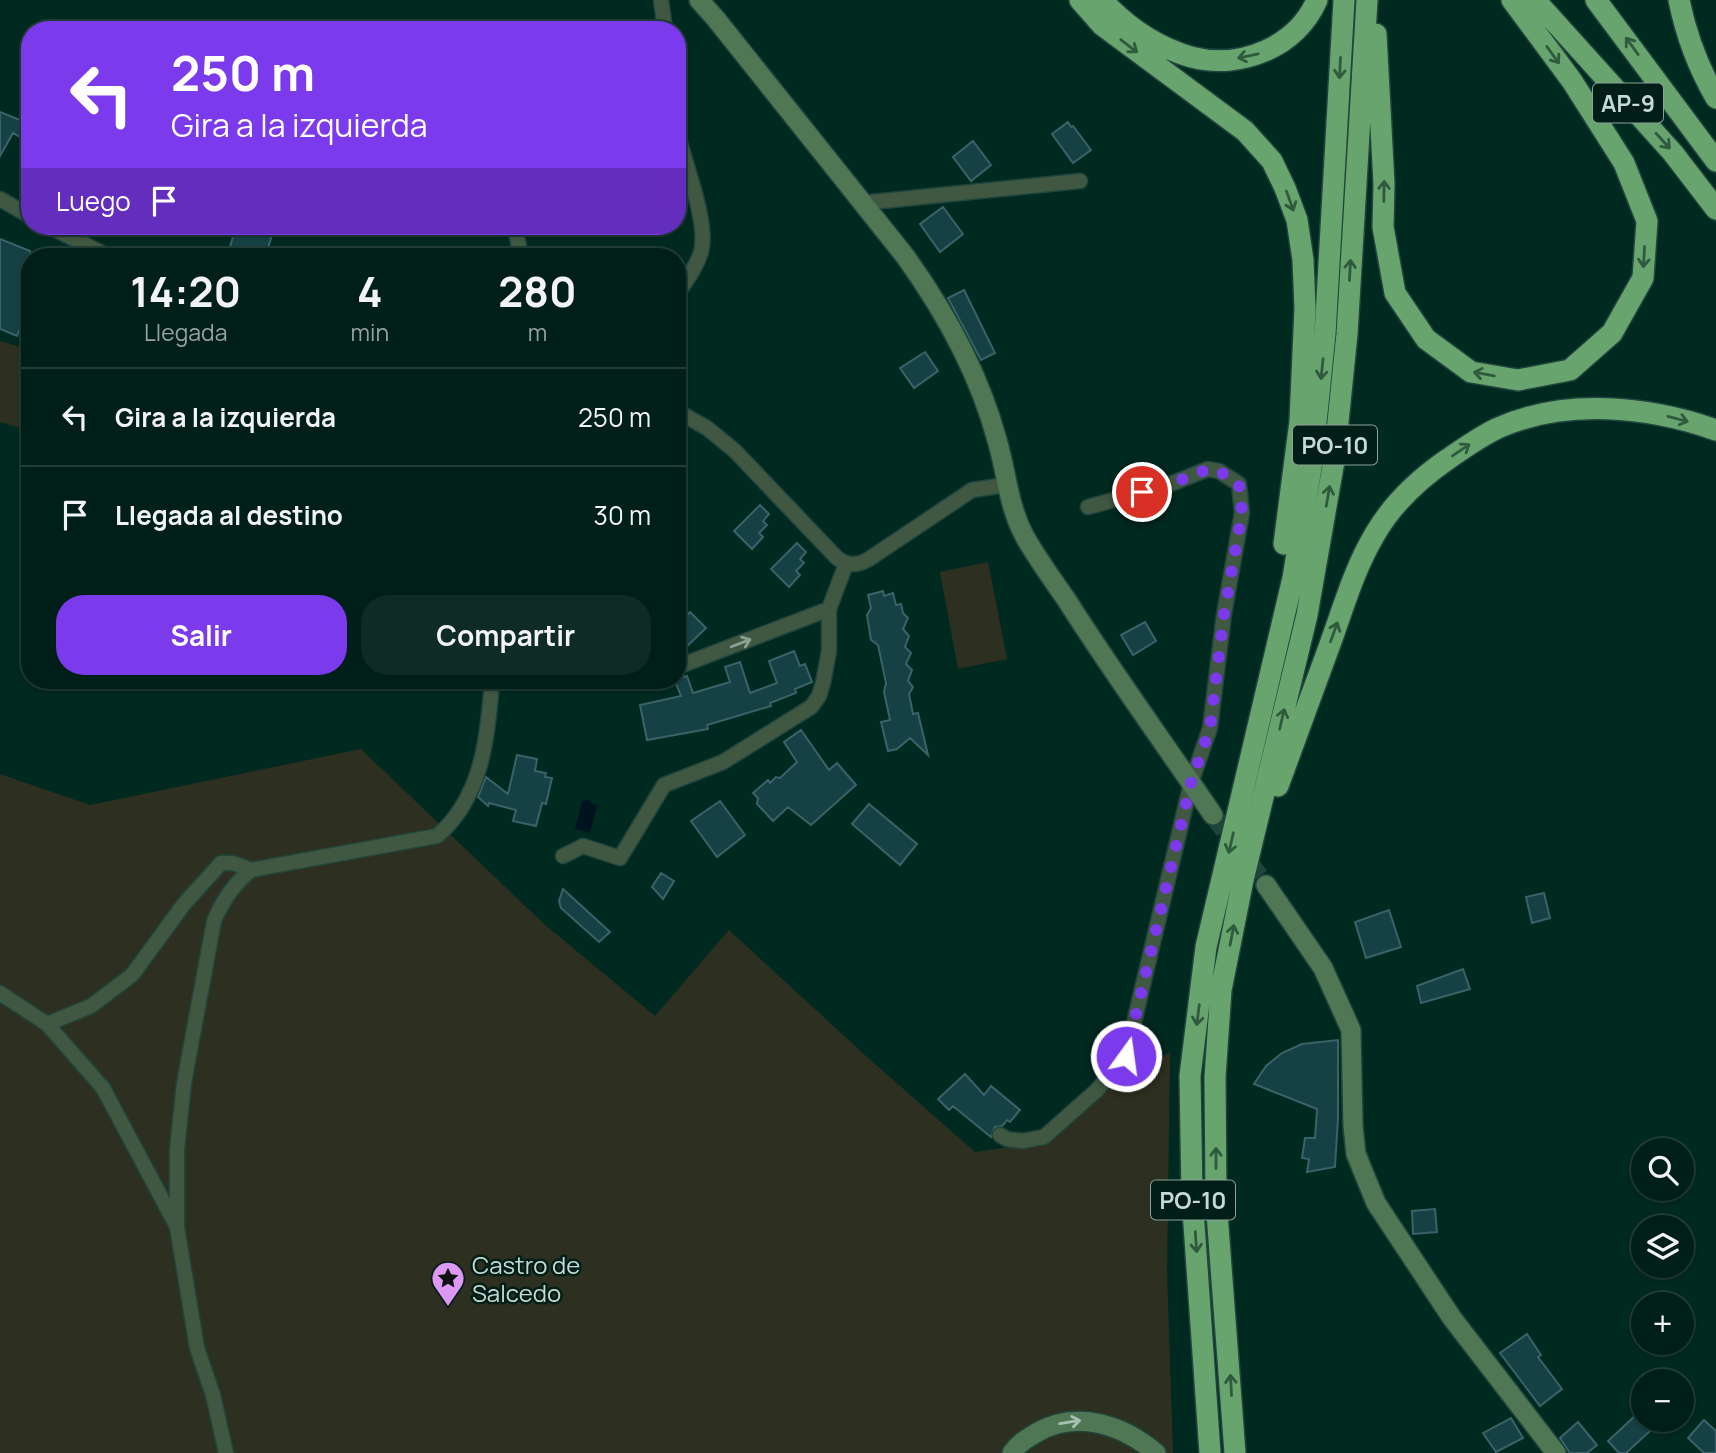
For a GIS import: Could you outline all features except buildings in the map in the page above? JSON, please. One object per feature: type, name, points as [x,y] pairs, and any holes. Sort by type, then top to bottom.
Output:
[{"type":"highway","points":[[1080,0],[1102,25],[1245,131],[1272,161],[1297,220],[1303,260],[1305,308],[1300,421],[1285,538],[1247,777]]},
{"type":"highway","points":[[1102,0],[1138,33],[1158,43],[1193,57],[1227,60],[1253,56],[1279,45],[1300,26],[1317,0]]},
{"type":"highway","name":"PO-10","points":[[1210,1453],[1192,1196],[1190,1076],[1206,947],[1293,578],[1312,462],[1325,334],[1344,0]]},
{"type":"highway","name":"PO-10","points":[[1235,1453],[1216,1200],[1215,1077],[1221,990],[1243,880],[1307,615],[1334,461],[1347,334],[1367,0]]},
{"type":"highway","points":[[1374,0],[1384,184],[1383,227],[1395,293],[1426,340],[1471,372],[1518,380],[1570,370],[1612,333],[1643,278],[1647,221],[1623,163],[1572,81],[1512,0]]},
{"type":"highway","name":"AP-9","points":[[1535,0],[1673,153],[1716,209]]},
{"type":"highway","name":"AP-9","points":[[1596,0],[1716,160]]},
{"type":"highway","points":[[1679,0],[1685,29],[1705,79],[1716,98]]},
{"type":"highway","points":[[1243,880],[1353,579],[1376,533],[1408,491],[1466,446],[1499,428],[1539,415],[1572,409],[1639,411],[1716,430]]},
{"type":"street","points":[[661,0],[664,21]]},
{"type":"street","points":[[699,0],[905,256],[951,324],[985,402],[998,442],[1012,510],[1025,537],[1109,667],[1213,815]]},
{"type":"street","points":[[686,164],[703,226],[701,250],[686,281]]},
{"type":"street","points":[[862,203],[1080,181]]},
{"type":"street","points":[[0,199],[21,211]]},
{"type":"street","points":[[66,235],[92,248]]},
{"type":"street","points":[[686,416],[707,428],[736,451],[837,558],[846,564],[855,565],[869,559],[972,490],[1006,485]]},
{"type":"street","points":[[1000,1135],[1022,1141],[1044,1137],[1097,1090],[1126,1056],[1191,783],[1210,728],[1224,614],[1242,513],[1239,484],[1219,471],[1208,469],[1168,485],[1088,507]]},
{"type":"street","points":[[563,856],[583,846],[620,858],[664,785],[723,762],[811,707],[819,696],[830,652],[829,609],[846,564]]},
{"type":"street","points":[[686,664],[829,609]]},
{"type":"street","points":[[226,1453],[214,1395],[197,1348],[177,1227],[177,1150],[184,1083],[210,940],[222,901],[250,870],[437,836],[450,825],[478,773],[485,753],[491,689]]},
{"type":"street","points":[[47,1024],[91,1006],[132,975],[184,904],[221,863],[233,863],[250,870]]},
{"type":"street","points":[[1266,885],[1323,968],[1351,1030],[1356,1154],[1376,1203],[1452,1318],[1547,1450]]},
{"type":"street","points":[[0,993],[47,1024],[103,1088],[177,1227]]},
{"type":"street","points":[[1012,1453],[1019,1443],[1048,1426],[1080,1420],[1105,1424],[1139,1439],[1156,1453]]},
{"type":"green space","points":[[0,341],[21,347],[21,428],[0,422]]},
{"type":"green space","points":[[988,562],[1007,659],[958,669],[940,572]]},
{"type":"green space","points":[[361,749],[544,924],[655,1016],[729,930],[975,1152],[1047,1142],[1099,1095],[1170,1052],[1167,1271],[1173,1453],[0,1453],[0,774],[90,805]]},
{"type":"water","points":[[590,800],[597,805],[590,833],[575,829],[582,801]]},
{"type":"tunnel","points":[[1213,815],[1266,885]]},
{"type":"place","name":"Castro de Salcedo","points":[[448,1308]]},
{"type":"route","points":[[1126,1056],[1191,783],[1210,728],[1224,614],[1242,513],[1239,484],[1219,471],[1208,469],[1142,492]]}]
